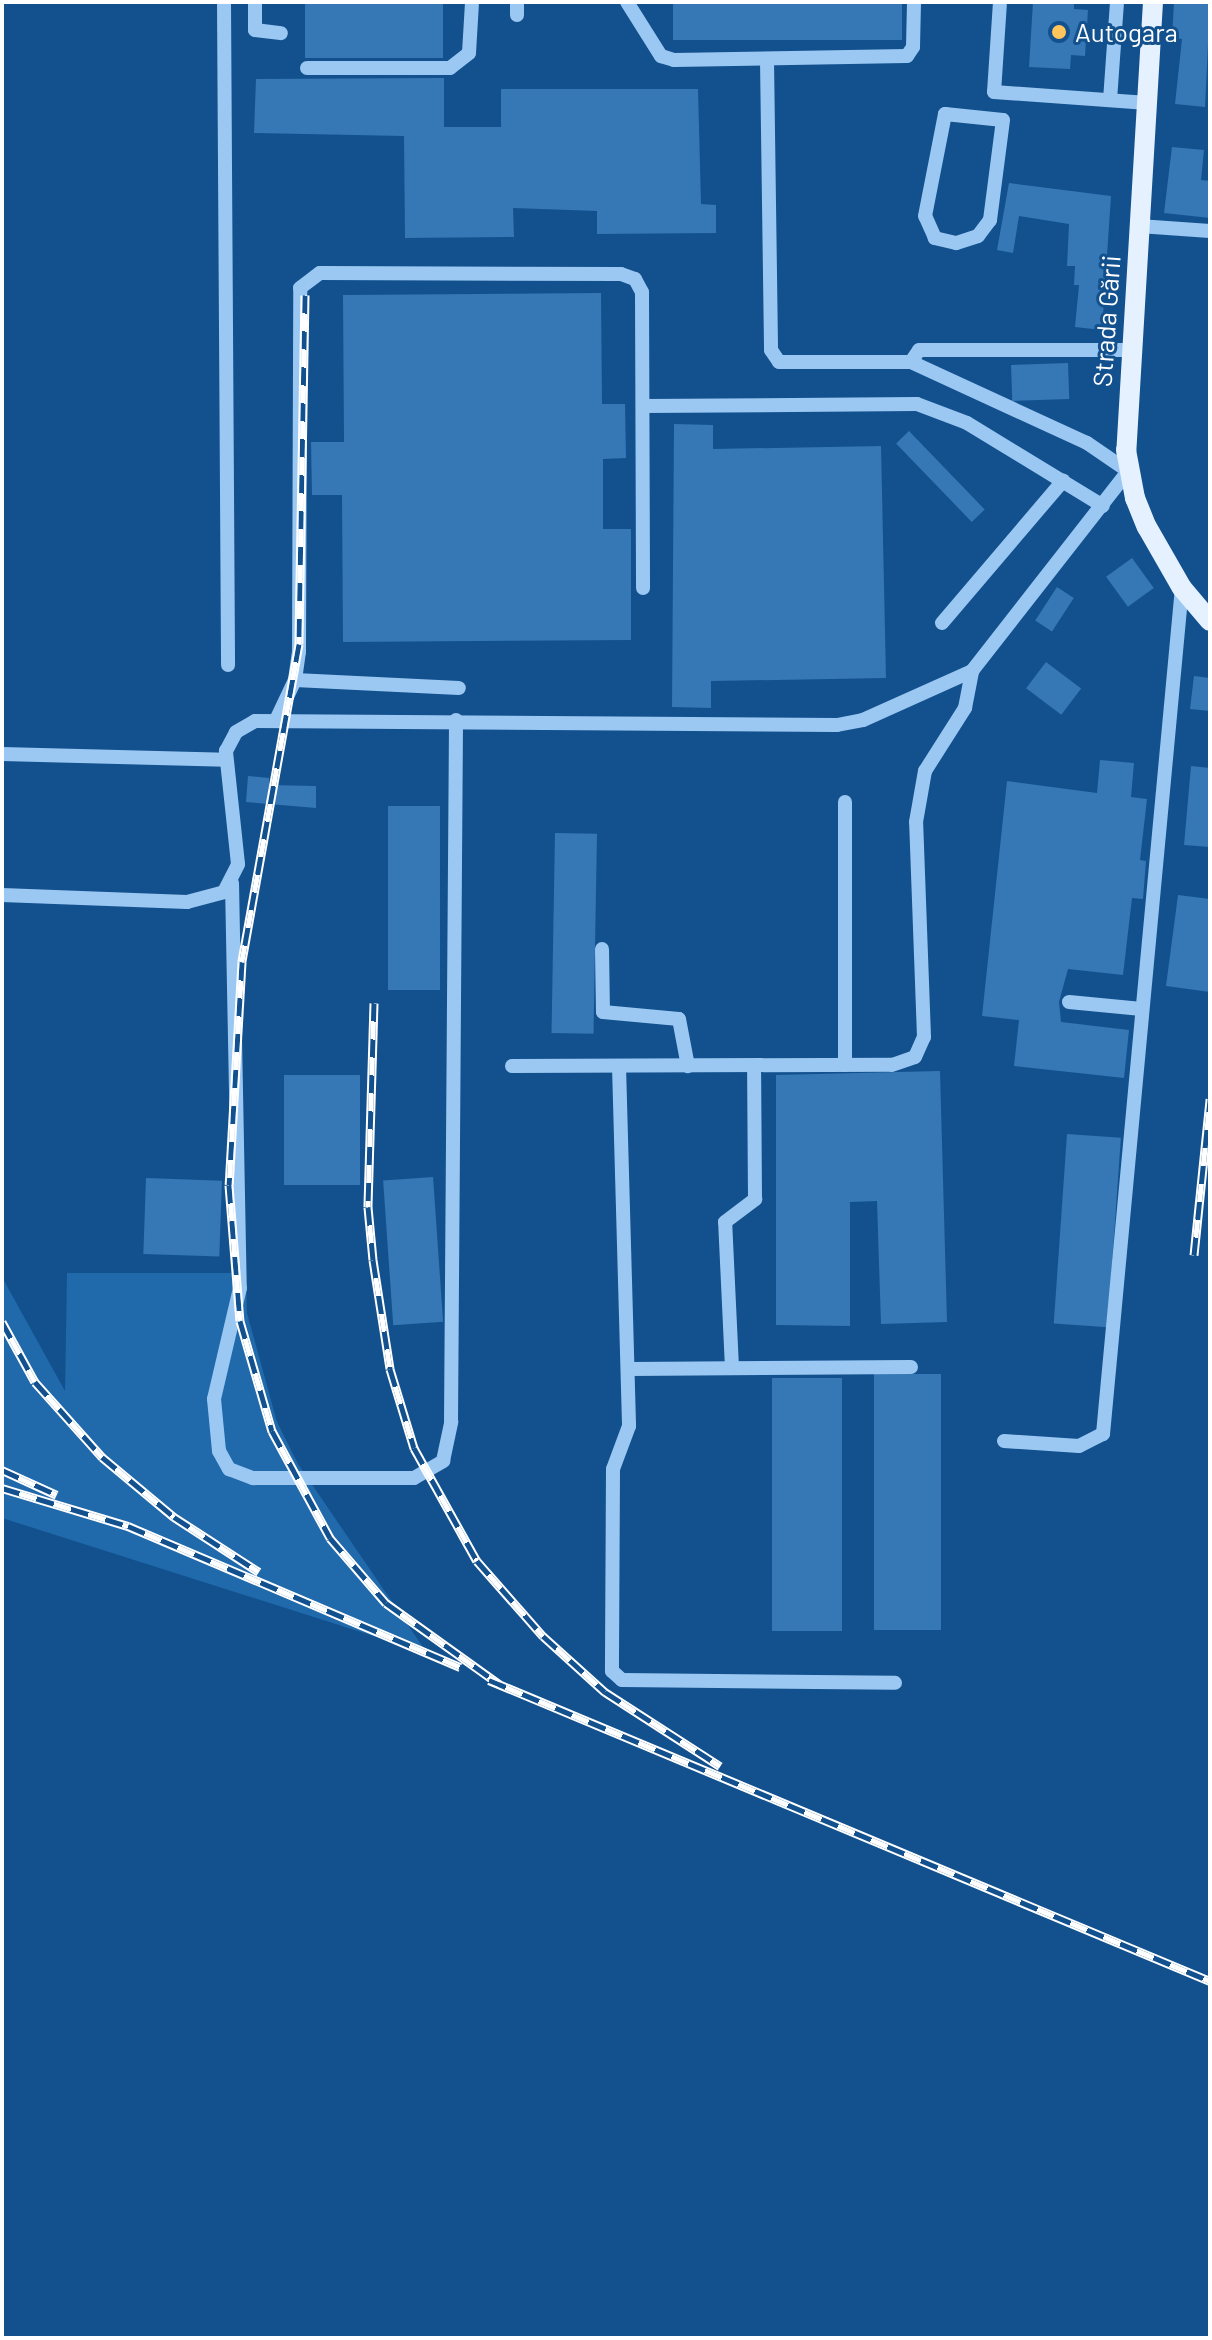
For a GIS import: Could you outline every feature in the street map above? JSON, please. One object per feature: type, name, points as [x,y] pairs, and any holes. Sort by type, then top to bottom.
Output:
[{"type":"main road","name":"Strada Gării","points":[[1153,2],[1129,350],[1128,471],[1147,527],[1182,588],[1210,621]]},
{"type":"street","points":[[224,2],[228,665]]},
{"type":"street","points":[[255,2],[255,30],[281,33]]},
{"type":"street","points":[[307,68],[450,68],[469,53],[472,2]]},
{"type":"street","points":[[627,2],[661,56],[674,60],[907,56],[913,47],[914,2]]},
{"type":"street","points":[[991,119],[1000,2]]},
{"type":"street","points":[[1110,100],[1117,2]]},
{"type":"street","points":[[456,720],[451,1422],[443,1461],[414,1478],[253,1478],[229,1469],[219,1451],[214,1399],[240,1288],[232,883],[237,845],[225,760],[229,743],[241,728],[277,718],[456,720],[837,725],[863,720],[972,671],[1128,471],[1087,443],[911,362],[783,364],[773,356],[767,60]]},
{"type":"street","points":[[994,92],[1148,103]]},
{"type":"street","points":[[945,114],[991,119],[1003,120],[990,220],[969,241],[945,242],[930,232],[925,216],[945,114]]},
{"type":"street","points":[[1139,226],[1210,231]]},
{"type":"street","points":[[277,718],[295,680],[300,288],[307,278],[352,273],[621,274],[635,279],[642,292],[643,588]]},
{"type":"street","points":[[911,362],[919,350],[1129,350]]},
{"type":"street","points":[[643,406],[917,404],[967,423],[1103,506]]},
{"type":"street","points":[[942,623],[1063,481]]},
{"type":"street","points":[[1004,1441],[1079,1446],[1103,1434],[1182,588]]},
{"type":"street","points":[[512,1066],[892,1065],[915,1057],[924,1037],[916,822],[925,771],[965,708],[972,671]]},
{"type":"street","points":[[295,680],[459,688]]},
{"type":"street","points":[[2,754],[225,760]]},
{"type":"street","points":[[845,802],[845,1065]]},
{"type":"street","points":[[2,895],[187,902],[215,896],[232,883]]},
{"type":"street","points":[[602,949],[603,1012],[679,1019],[688,1066]]},
{"type":"street","points":[[1069,1002],[1142,1009]]},
{"type":"street","points":[[619,1066],[629,1426],[613,1469],[614,1676],[622,1680],[895,1683]]},
{"type":"street","points":[[732,1368],[725,1222],[755,1199],[754,1066]]},
{"type":"street","points":[[629,1369],[911,1367]]},
{"type":"shaded area","points":[[67,1273],[246,1273],[247,1313],[277,1422],[298,1464],[427,1653],[2,1518],[2,1277],[65,1391]]},
{"type":"building","points":[[305,2],[443,2],[443,58],[305,58]]},
{"type":"building","points":[[673,2],[902,2],[902,40],[673,40]]},
{"type":"building","name":"Autogara","points":[[1033,2],[1074,2],[1074,9],[1088,10],[1085,56],[1071,55],[1070,69],[1029,67]]},
{"type":"building","points":[[1174,2],[1210,2],[1205,107],[1175,104],[1182,39],[1172,38]]},
{"type":"building","points":[[444,78],[444,127],[501,127],[501,89],[698,89],[701,204],[716,205],[716,233],[597,234],[597,211],[513,208],[514,237],[405,238],[404,136],[254,133],[256,79]]},
{"type":"building","points":[[1172,147],[1204,150],[1201,180],[1210,181],[1210,218],[1164,213]]},
{"type":"building","points":[[1009,183],[1111,196],[1102,330],[1075,327],[1079,285],[1074,285],[1075,266],[1067,266],[1069,224],[1019,216],[1013,253],[997,250]]},
{"type":"building","points":[[601,293],[602,404],[625,404],[626,458],[603,459],[603,529],[631,529],[631,640],[343,642],[342,495],[312,495],[311,442],[344,442],[343,295]]},
{"type":"building","points":[[1068,363],[1069,399],[1012,401],[1011,365]]},
{"type":"building","points":[[674,424],[713,425],[713,449],[881,446],[886,678],[711,681],[711,708],[672,707]]},
{"type":"building","points":[[909,431],[985,509],[972,522],[896,444]]},
{"type":"building","points":[[1132,558],[1154,588],[1128,607],[1106,577]]},
{"type":"building","points":[[1057,587],[1074,598],[1052,631],[1035,621]]},
{"type":"building","points":[[1046,662],[1081,688],[1061,715],[1026,688]]},
{"type":"building","points":[[1194,676],[1210,678],[1210,711],[1190,709]]},
{"type":"building","points":[[1100,760],[1134,763],[1131,797],[1147,799],[1140,860],[1146,861],[1143,899],[1132,898],[1123,975],[1068,969],[1059,1002],[1061,1022],[1129,1030],[1124,1078],[1014,1066],[1019,1020],[982,1016],[1007,781],[1097,793]]},
{"type":"building","points":[[1191,766],[1210,768],[1210,847],[1184,845]]},
{"type":"building","points":[[248,776],[269,778],[269,785],[316,786],[316,808],[246,802]]},
{"type":"building","points":[[388,806],[440,806],[440,990],[388,990]]},
{"type":"building","points":[[555,833],[597,834],[594,1034],[552,1033]]},
{"type":"building","points":[[1178,895],[1210,899],[1210,992],[1166,986]]},
{"type":"building","points":[[940,1071],[947,1322],[881,1324],[877,1201],[850,1202],[850,1326],[776,1325],[776,1075]]},
{"type":"building","points":[[284,1075],[360,1075],[360,1185],[284,1185]]},
{"type":"building","points":[[1067,1134],[1121,1138],[1108,1327],[1054,1324]]},
{"type":"building","points":[[433,1177],[443,1322],[393,1325],[383,1180]]},
{"type":"building","points":[[146,1178],[222,1181],[219,1257],[143,1254]]},
{"type":"building","points":[[874,1374],[941,1374],[941,1630],[874,1630]]},
{"type":"building","points":[[772,1378],[842,1378],[842,1631],[772,1631]]},
{"type":"railway","points":[[305,295],[299,644],[242,962],[229,1185],[240,1321],[272,1431],[330,1538],[386,1603],[499,1684]]},
{"type":"railway","points":[[374,1003],[368,1207],[390,1369],[414,1448],[477,1561],[543,1636],[605,1692],[720,1766]]},
{"type":"railway","points":[[1194,1255],[1210,1099]]},
{"type":"railway","points":[[2,1322],[35,1382],[102,1457],[174,1517],[259,1572]]},
{"type":"railway","points":[[2,1470],[57,1495]]},
{"type":"railway","points":[[2,1488],[128,1526],[460,1667]]},
{"type":"railway","points":[[489,1680],[1210,1981]]},
{"type":"place","name":"Autogara","points":[[1059,32]]}]
